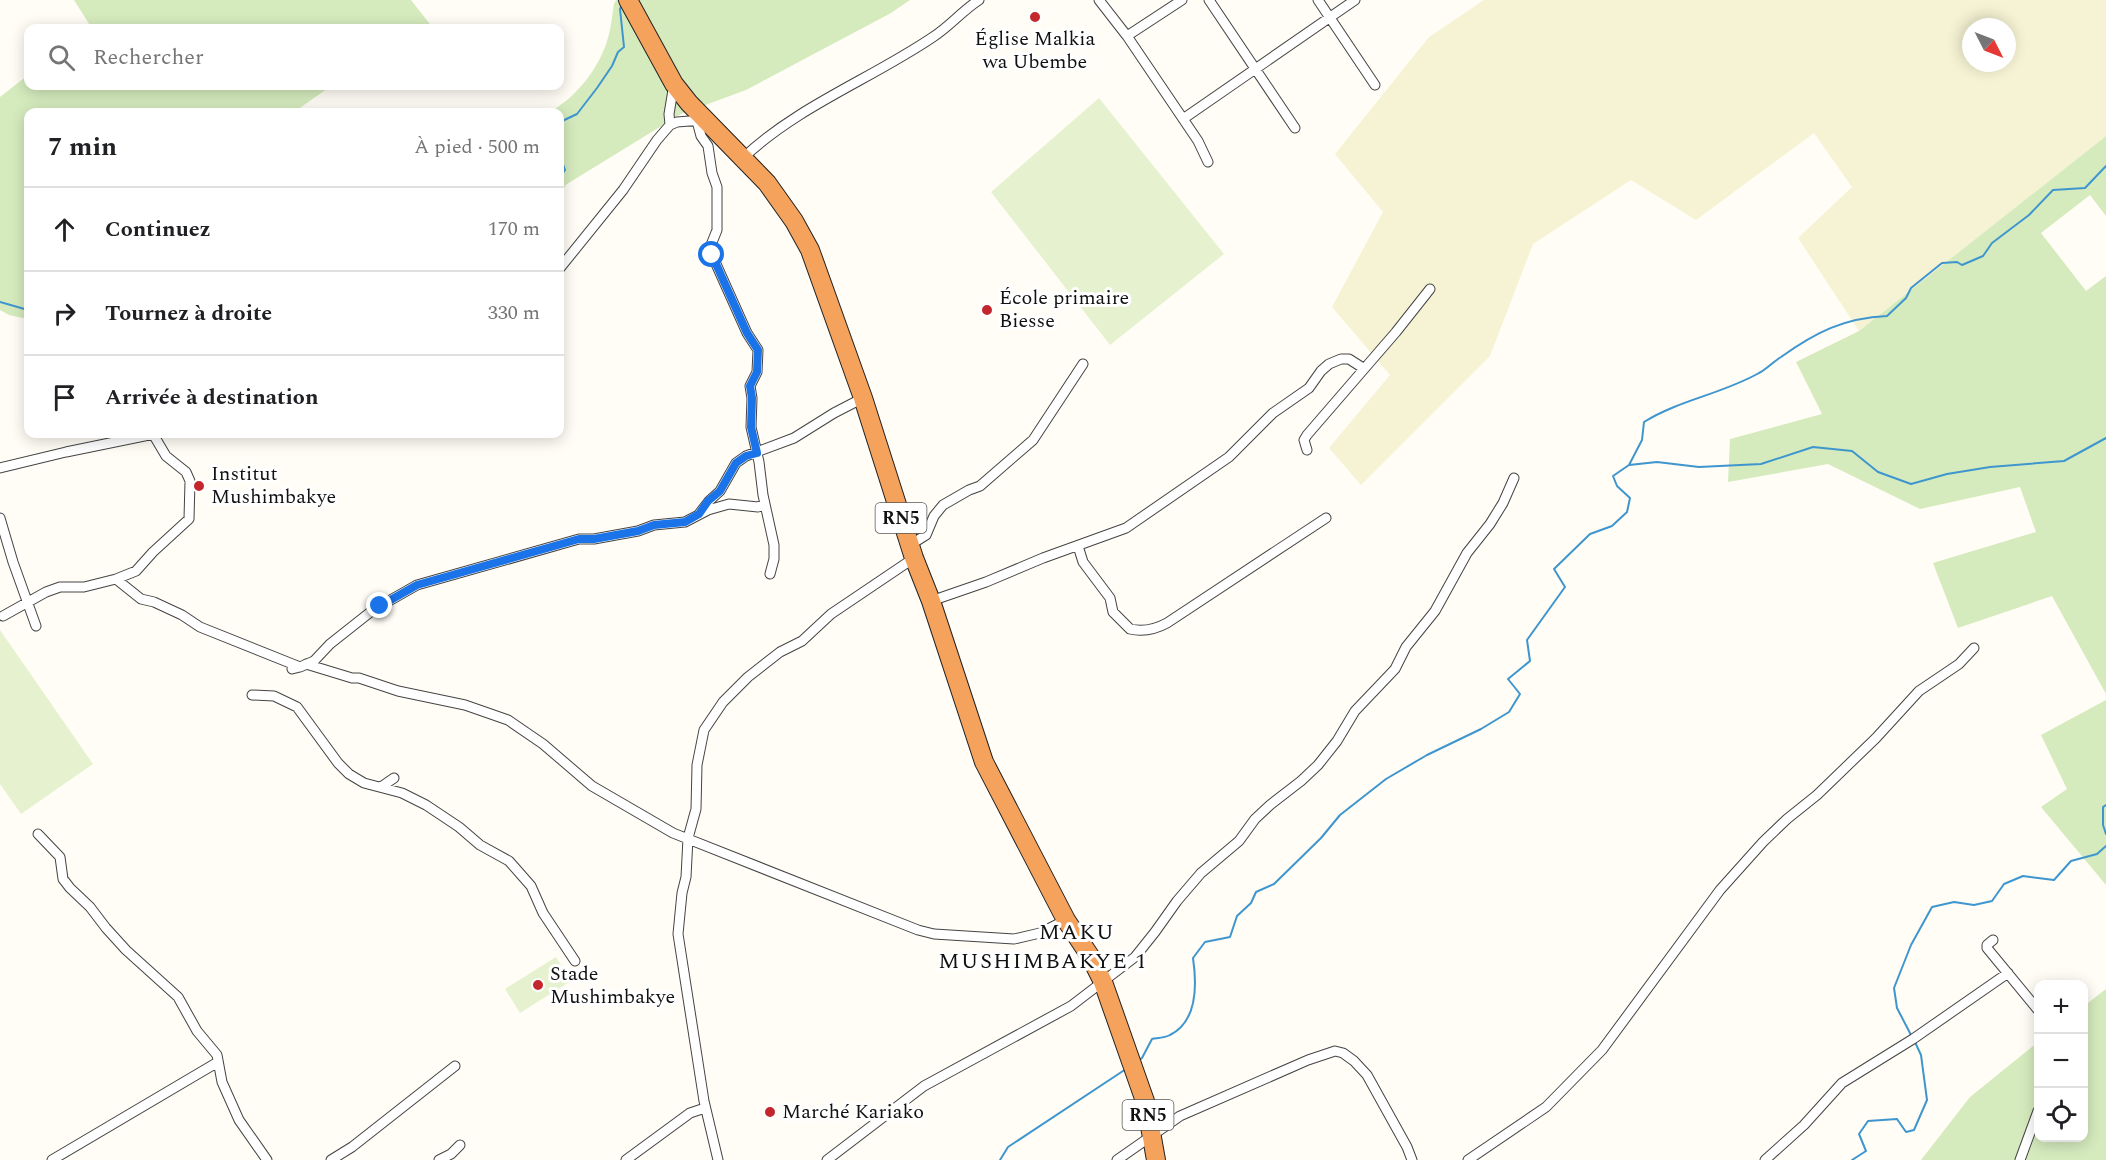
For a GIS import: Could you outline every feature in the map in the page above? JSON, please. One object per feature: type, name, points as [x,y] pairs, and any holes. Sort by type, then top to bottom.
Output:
[{"type":"highway","name":"RN5","points":[[629,3],[674,84],[725,154],[766,183],[802,233],[810,250],[863,398],[912,552],[931,601],[984,762],[1066,920],[1090,956],[1103,982],[1146,1104],[1156,1160]]},
{"type":"street","points":[[770,574],[774,559],[774,545],[751,427],[750,386],[757,372],[758,350],[747,333],[712,255],[711,245],[717,230],[717,187],[725,154],[781,126],[933,37],[960,13],[980,0]]},
{"type":"street","points":[[1099,0],[1127,36],[1198,141],[1208,162]]},
{"type":"street","points":[[1127,36],[1182,0]]},
{"type":"street","points":[[1209,0],[1295,128]]},
{"type":"street","points":[[1318,0],[1375,85]]},
{"type":"street","points":[[1183,119],[1355,0]]},
{"type":"street","points":[[670,125],[669,114],[674,84]]},
{"type":"street","points":[[564,263],[623,190],[670,125],[677,122],[701,120]]},
{"type":"street","points":[[1307,450],[1304,441],[1307,435],[1430,289]]},
{"type":"street","points":[[931,601],[1126,528],[1223,461],[1273,413],[1309,388],[1329,364],[1349,359],[1363,368]]},
{"type":"street","points":[[718,1160],[705,1108],[678,934],[686,877],[688,838],[696,809],[697,765],[707,723],[723,702],[754,672],[780,652],[802,641],[831,614],[912,552],[926,535],[934,516],[943,505],[980,486],[1033,440],[1083,364]]},
{"type":"street","points":[[699,514],[723,486],[736,463],[746,456],[794,438],[863,398]]},
{"type":"street","points":[[0,468],[134,438]]},
{"type":"street","points":[[3,616],[60,587],[84,587],[136,571],[189,519],[190,482],[186,472],[166,456],[155,438]]},
{"type":"street","points":[[827,1160],[924,1086],[1071,1006],[1135,957],[1201,873],[1239,841],[1255,819],[1301,781],[1330,750],[1355,711],[1395,669],[1406,647],[1435,611],[1467,553],[1503,503],[1514,477]]},
{"type":"street","points":[[299,667],[314,661],[330,644],[373,610],[417,585],[579,539],[594,539],[638,531],[654,525],[685,522],[699,514],[729,504],[758,507],[765,504]]},
{"type":"street","points":[[0,518],[36,626]]},
{"type":"street","points":[[1078,546],[1083,562],[1110,598],[1111,608],[1120,620],[1130,629],[1158,628],[1326,518]]},
{"type":"street","points":[[116,579],[141,599],[154,602],[182,615],[200,627],[299,667],[359,678],[398,691],[465,705],[508,720],[543,744],[604,794],[673,833],[895,922],[934,934],[1014,939],[1040,933],[1066,920]]},
{"type":"street","points":[[1468,1160],[1546,1107],[1602,1050],[1720,890],[1763,842],[1817,795],[1839,771],[1876,738],[1919,692],[1959,664],[1974,648]]},
{"type":"street","points":[[252,695],[274,696],[297,707],[338,763],[349,774],[364,783],[402,793],[436,811],[480,845],[509,861],[531,886],[543,913],[574,961]]},
{"type":"street","points":[[381,787],[394,778]]},
{"type":"street","points":[[38,834],[60,857],[63,879],[70,888],[90,907],[117,942],[178,997],[197,1031],[217,1055],[222,1082],[239,1120],[267,1160]]},
{"type":"street","points":[[1993,940],[1987,948],[2034,1005]]},
{"type":"street","points":[[1765,1160],[1804,1125],[1842,1083],[1913,1039],[2008,973]]},
{"type":"street","points":[[1117,1160],[1152,1134],[1189,1112],[1308,1060],[1335,1051],[1343,1053],[1354,1061],[1367,1075],[1412,1160]]},
{"type":"street","points":[[52,1160],[218,1062]]},
{"type":"street","points":[[330,1160],[352,1147],[455,1066]]},
{"type":"street","points":[[626,1160],[690,1113],[705,1108]]},
{"type":"street","points":[[2020,1160],[2034,1122]]},
{"type":"street","points":[[439,1160],[451,1154],[460,1145]]},
{"type":"shaded area","points":[[1484,0],[2106,0],[2106,136],[1859,331],[1798,238],[1852,187],[1814,133],[1696,220],[1631,180],[1533,244],[1490,356],[1361,485],[1329,448],[1390,375],[1332,307],[1383,212],[1335,154],[1429,37]]},
{"type":"green space","points":[[74,0],[411,0],[430,24],[89,24]]},
{"type":"green space","points":[[616,0],[910,0],[891,13],[746,90],[681,114],[564,187],[564,108],[557,108],[577,91],[598,62],[608,36]]},
{"type":"green space","points":[[24,78],[24,90],[325,90],[300,108],[24,108],[24,318],[9,315],[0,310],[0,97]]},
{"type":"green space","points":[[1099,98],[1224,254],[1110,345],[991,192]]},
{"type":"green space","points":[[2106,136],[2106,216],[2090,195],[2041,233],[2086,291],[2106,276],[2106,694],[2052,596],[1958,628],[1933,563],[2036,532],[2020,487],[1920,509],[1828,464],[1728,482],[1730,439],[1822,414],[1796,362],[1859,331]]},
{"type":"green space","points":[[0,630],[93,764],[21,814],[0,784]]},
{"type":"green space","points":[[2106,700],[2106,885],[2041,807],[2067,789],[2041,735]]},
{"type":"green space","name":"Stade Mushimbakye","points":[[556,957],[571,981],[520,1013],[505,989]]},
{"type":"green space","points":[[2106,989],[2106,1160],[1921,1160],[1970,1097],[2034,1045],[2034,1142],[2088,1142],[2088,1003]]},
{"type":"waterway","points":[[564,120],[577,114],[612,66],[618,52],[624,47],[620,9],[622,4]]},
{"type":"waterway","points":[[1138,1061],[1152,1039],[1170,1035],[1186,1021],[1194,1001],[1193,958],[1205,942],[1230,937],[1237,916],[1251,903],[1256,892],[1274,884],[1321,838],[1340,815],[1386,779],[1509,712],[1520,694],[1508,679],[1530,661],[1527,640],[1565,587],[1554,569],[1590,534],[1612,526],[1627,512],[1630,498],[1617,486],[1613,476],[1629,465],[1642,440],[1644,422],[1657,414],[1745,380],[1806,340],[1831,328],[1857,320],[1887,316],[1906,298],[1911,288],[1942,263],[1957,262],[1962,265],[1983,256],[1992,243],[2029,215],[2053,190],[2085,188],[2106,166]]},
{"type":"waterway","points":[[564,167],[564,171]]},
{"type":"waterway","points":[[0,302],[24,309]]},
{"type":"waterway","points":[[1629,465],[1657,462],[1699,467],[1761,464],[1813,447],[1852,451],[1878,472],[1911,484],[1947,474],[1990,467],[2064,461],[2106,438]]},
{"type":"waterway","points":[[2106,805],[2103,807],[2103,825],[2106,834]]},
{"type":"waterway","points":[[1911,1035],[1897,1008],[1894,988],[1911,945],[1932,907],[1954,902],[1974,905],[1992,901],[2004,884],[2023,876],[2054,880],[2071,861],[2097,854],[2106,846]]},
{"type":"waterway","points":[[1852,1160],[1866,1151],[1859,1134],[1868,1121],[1897,1119],[1906,1132],[1914,1130],[1927,1100],[1921,1055],[1914,1040]]},
{"type":"waterway","points":[[1000,1160],[1008,1147],[1126,1069]]},
{"type":"place","name":"Église Malkia wa Ubembe","points":[[1035,17]]},
{"type":"place","name":"École primaire Biesse","points":[[987,310]]},
{"type":"place","name":"Institut Mushimbakye","points":[[199,486]]},
{"type":"place","name":"Stade Mushimbakye","points":[[538,985]]},
{"type":"place","name":"Marché Kariako","points":[[770,1112]]},
{"type":"district","name":"MAKU","points":[[1077,932]]},
{"type":"district","name":"MUSHIMBAKYE 1","points":[[1043,961]]},
{"type":"route","points":[[380,606],[417,585],[579,539],[594,539],[643,530],[654,525],[685,522],[699,514],[708,501],[720,491],[736,463],[746,456],[757,453],[751,427],[750,386],[759,363],[758,350],[747,333],[712,255]]}]
